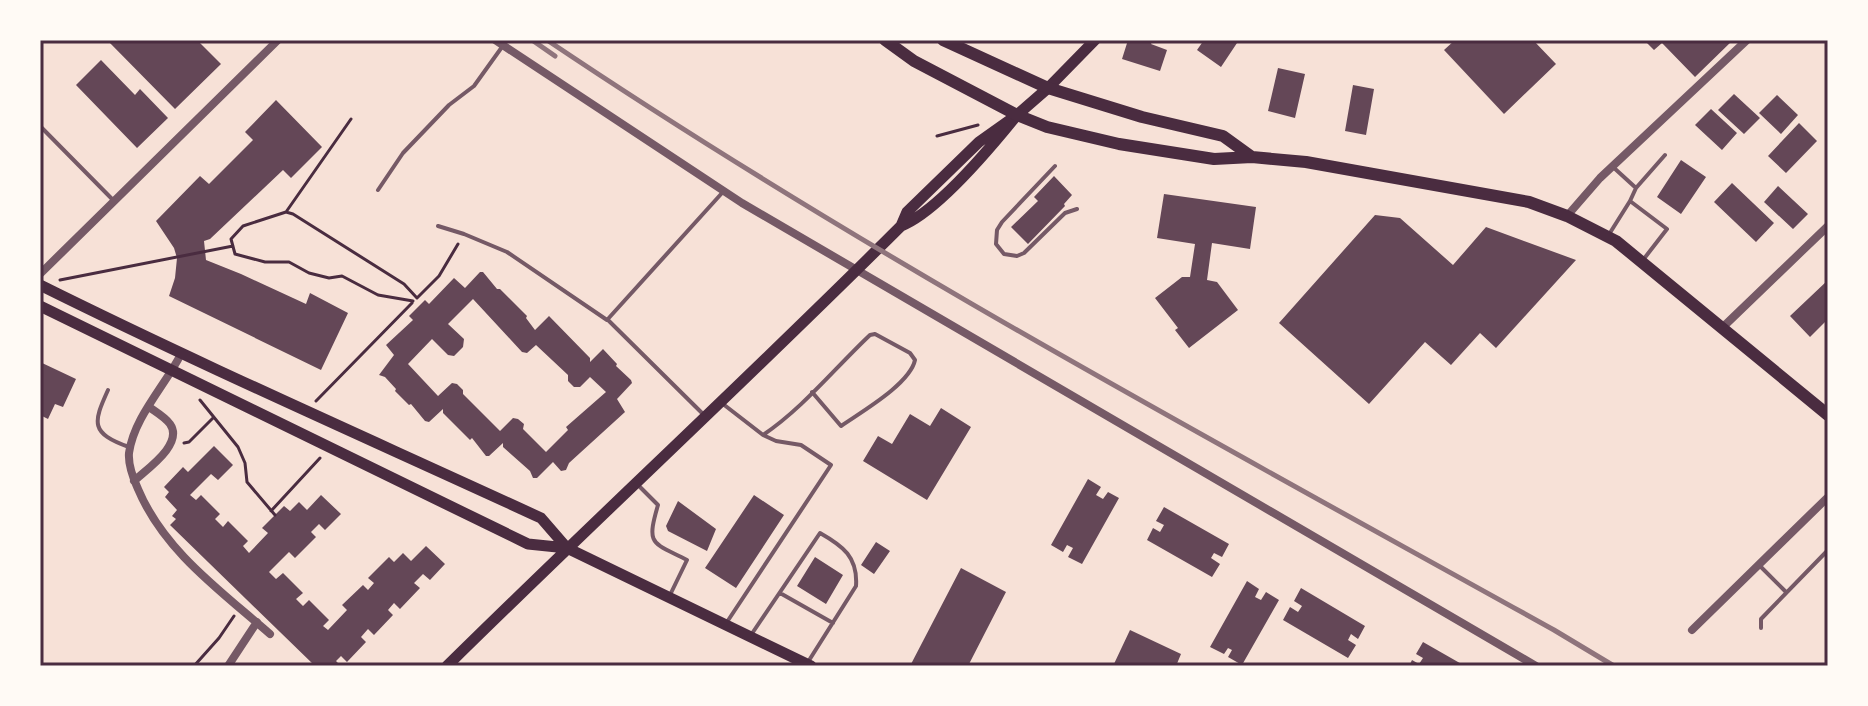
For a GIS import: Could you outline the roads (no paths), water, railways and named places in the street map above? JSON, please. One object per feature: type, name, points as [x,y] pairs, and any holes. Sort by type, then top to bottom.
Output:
[{"type":"main road","points":[[885,40],[914,61],[1017,115],[1047,127],[1214,159],[1252,157],[1306,162],[1529,202],[1567,216],[1607,237],[1642,262],[1828,415]]},
{"type":"main road","points":[[943,40],[1048,88],[1142,117],[1223,136],[1252,157]]},
{"type":"main road","points":[[447,666],[857,271],[901,226],[907,212],[979,142],[1048,88],[1095,40]]},
{"type":"main road","points":[[46,283],[181,354],[541,518],[567,548]]},
{"type":"main road","points":[[40,306],[528,544],[567,548],[809,665]]},
{"type":"street","points":[[40,274],[278,40]]},
{"type":"street","points":[[1567,216],[1613,167],[1747,40]]},
{"type":"street","points":[[499,43],[724,191],[857,271],[1536,666]]},
{"type":"street","points":[[1723,327],[1828,226]]},
{"type":"street","points":[[181,354],[134,435],[129,456],[134,481],[149,513],[173,547],[270,634]]},
{"type":"street","points":[[134,481],[168,448],[173,437],[170,423],[149,407]]},
{"type":"street","points":[[1692,630],[1828,497]]},
{"type":"street","points":[[228,666],[257,622]]},
{"type":"lane","points":[[378,190],[403,153],[449,105],[474,86],[499,43]]},
{"type":"lane","points":[[40,126],[114,202]]},
{"type":"lane","points":[[1607,237],[1636,188],[1665,155]]},
{"type":"lane","points":[[1055,166],[1002,222],[997,230],[996,244],[1010,256],[1024,253],[1065,213],[1077,209]]},
{"type":"lane","points":[[1613,167],[1636,188]]},
{"type":"lane","points":[[607,320],[724,191]]},
{"type":"lane","points":[[1630,201],[1667,229],[1642,262]]},
{"type":"lane","points":[[438,226],[507,252],[607,320],[706,417]]},
{"type":"lane","points":[[763,435],[792,415],[812,392],[860,345],[875,334],[910,353],[915,360],[914,366],[899,384],[841,426],[812,392]]},
{"type":"lane","points":[[108,390],[96,415],[98,424],[114,442],[131,448]]},
{"type":"lane","points":[[721,402],[763,435],[776,441],[801,445],[831,465],[725,625]]},
{"type":"lane","points":[[636,483],[658,505],[650,534],[655,543],[687,560],[669,598]]},
{"type":"lane","points":[[750,637],[820,533],[843,546],[855,565],[856,586],[809,665]]},
{"type":"lane","points":[[1761,628],[1761,619],[1785,591],[1828,550]]},
{"type":"lane","points":[[1759,565],[1785,591]]},
{"type":"lane","points":[[780,593],[833,623]]},
{"type":"railway","points":[[532,40],[555,56]]},
{"type":"railway","points":[[547,40],[793,198],[918,273],[1614,666]]}]
